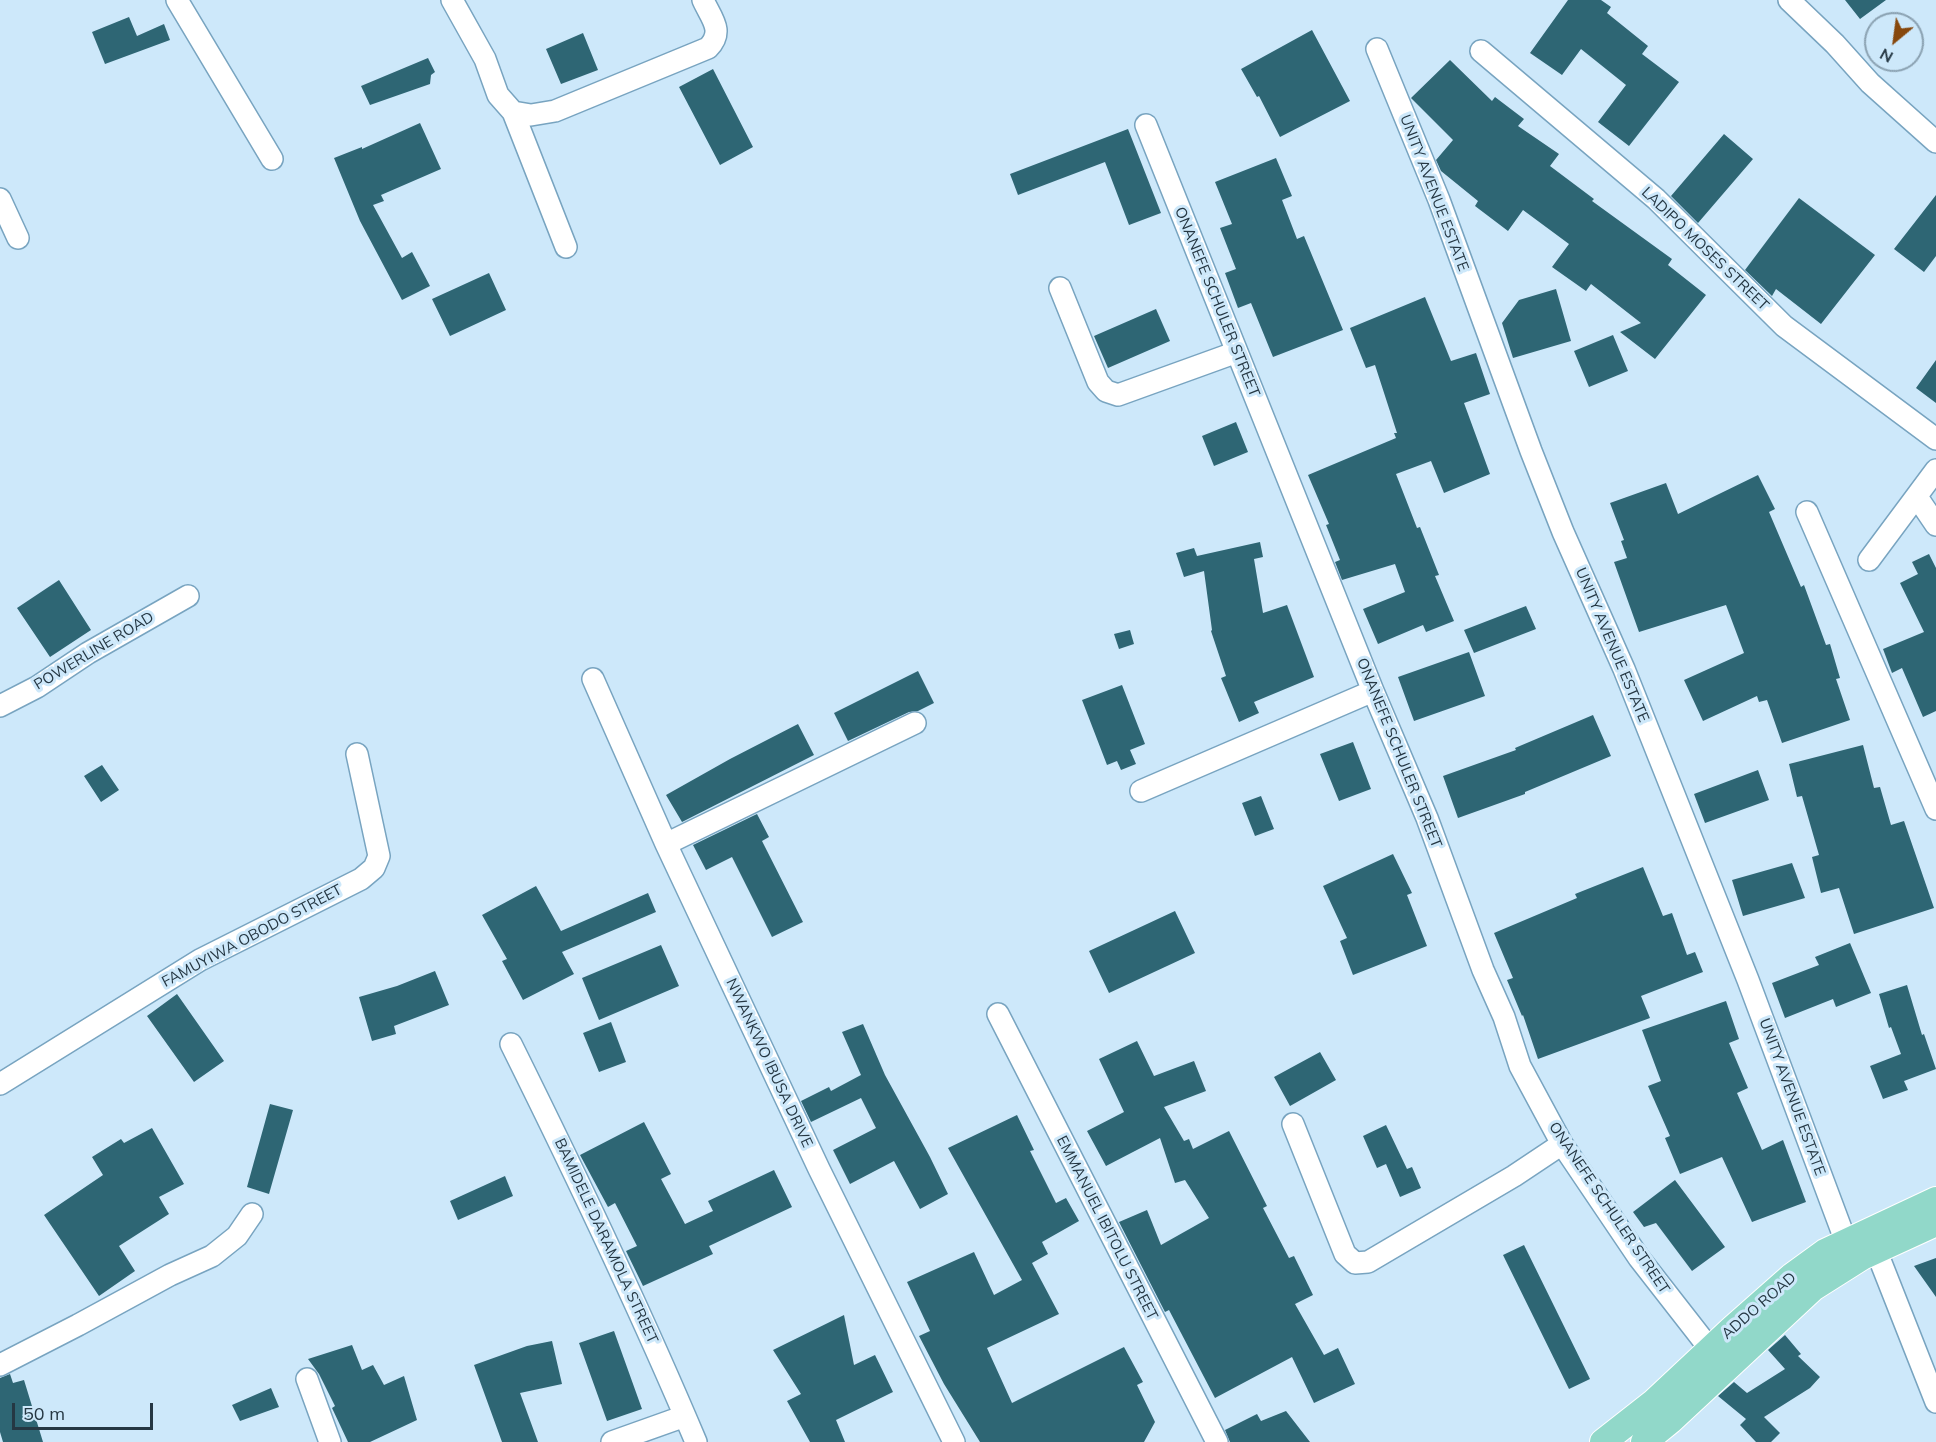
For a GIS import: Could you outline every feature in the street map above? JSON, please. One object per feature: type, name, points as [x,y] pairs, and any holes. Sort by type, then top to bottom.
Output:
[{"type":"main road","name":"ADDO ROAD","points":[[1603,1442],[1654,1402],[1792,1276],[1825,1252],[1936,1200]]},
{"type":"main road","name":"ADDO ROAD","points":[[1644,1442],[1670,1421],[1813,1288],[1862,1257],[1936,1223]]},
{"type":"street","points":[[177,0],[272,159]]},
{"type":"street","points":[[452,0],[485,59],[498,95],[513,112],[566,247]]},
{"type":"street","points":[[513,112],[531,116],[555,111],[708,48],[716,40],[717,31],[703,0]]},
{"type":"street","points":[[1789,0],[1836,44],[1870,83],[1936,142]]},
{"type":"street","name":"UNITY AVENUE ESTATE","points":[[1377,50],[1438,200],[1563,532],[1624,669],[1748,980],[1846,1242]]},
{"type":"street","name":"LADIPO MOSES STREET","points":[[1481,51],[1656,199],[1784,326],[1936,439]]},
{"type":"street","name":"ONANEFE SCHULER STREET","points":[[1146,125],[1426,818],[1483,970],[1504,1017],[1520,1066],[1562,1144],[1639,1258],[1710,1349]]},
{"type":"street","points":[[0,199],[18,238]]},
{"type":"street","points":[[1060,288],[1098,382],[1106,391],[1118,395],[1237,352]]},
{"type":"street","points":[[1869,560],[1936,470]]},
{"type":"street","points":[[1917,497],[1936,525]]},
{"type":"street","points":[[1807,512],[1936,809]]},
{"type":"street","name":"POWERLINE ROAD","points":[[0,705],[37,687],[124,632],[188,596]]},
{"type":"street","name":"NWANKWO IBUSA DRIVE","points":[[593,680],[666,844],[819,1169],[954,1442]]},
{"type":"street","points":[[1141,791],[1373,691]]},
{"type":"street","points":[[666,844],[915,723]]},
{"type":"street","name":"FAMUYIWA OBODO STREET","points":[[0,1084],[200,960],[361,879],[374,868],[379,856],[357,754]]},
{"type":"street","name":"EMMANUEL IBITOLU STREET","points":[[998,1014],[1217,1442]]},
{"type":"street","name":"BAMIDELE DARAMOLA STREET","points":[[511,1044],[627,1282],[696,1442]]},
{"type":"street","points":[[1293,1124],[1345,1254],[1354,1263],[1368,1262],[1514,1176],[1562,1144]]},
{"type":"street","points":[[0,1365],[170,1275],[212,1256],[237,1236],[252,1214]]},
{"type":"street","points":[[1876,1250],[1936,1402]]},
{"type":"street","points":[[307,1379],[330,1442]]},
{"type":"street","points":[[612,1442],[685,1416]]},
{"type":"building","points":[[1568,0],[1601,0],[1611,7],[1607,13],[1648,46],[1642,54],[1679,82],[1629,146],[1598,122],[1626,85],[1581,49],[1562,75],[1530,53]]},
{"type":"building","points":[[1845,0],[1886,0],[1870,12],[1864,12],[1864,16],[1860,19]]},
{"type":"building","points":[[129,17],[137,36],[164,24],[170,40],[105,64],[92,32]]},
{"type":"building","points":[[1312,30],[1350,101],[1280,137],[1259,96],[1257,97],[1241,69]]},
{"type":"building","points":[[583,33],[598,70],[561,84],[546,49]]},
{"type":"building","points":[[428,58],[435,72],[431,75],[430,84],[370,105],[361,86]]},
{"type":"building","points":[[1450,60],[1492,101],[1495,97],[1524,119],[1518,126],[1559,154],[1550,166],[1594,199],[1592,201],[1672,259],[1668,265],[1706,295],[1655,359],[1620,332],[1641,323],[1591,284],[1586,291],[1552,267],[1569,244],[1523,210],[1508,231],[1475,206],[1478,201],[1441,171],[1436,160],[1453,140],[1411,98]]},
{"type":"building","points":[[713,69],[753,147],[720,165],[679,87]]},
{"type":"building","points":[[420,123],[441,169],[381,195],[384,201],[373,205],[402,258],[412,252],[430,286],[402,300],[360,221],[334,158],[362,147],[362,149]]},
{"type":"building","points":[[1128,129],[1161,213],[1129,225],[1105,162],[1018,195],[1010,174]]},
{"type":"building","points":[[1724,134],[1753,159],[1698,223],[1671,196]]},
{"type":"building","points":[[1276,158],[1292,196],[1282,200],[1297,239],[1304,236],[1343,330],[1273,357],[1251,303],[1238,308],[1225,273],[1236,269],[1220,228],[1232,224],[1215,182]]},
{"type":"building","points":[[1936,195],[1936,256],[1924,272],[1894,249]]},
{"type":"building","points":[[1799,198],[1875,255],[1821,324],[1776,289],[1772,296],[1745,270]]},
{"type":"building","points":[[489,273],[506,310],[450,336],[432,299]]},
{"type":"building","points":[[1556,289],[1571,341],[1513,358],[1502,323],[1519,300]]},
{"type":"building","points":[[1425,297],[1451,361],[1476,353],[1490,394],[1464,403],[1490,474],[1444,493],[1431,461],[1396,474],[1417,528],[1420,527],[1439,575],[1435,576],[1454,621],[1426,632],[1423,625],[1378,644],[1363,609],[1405,592],[1395,564],[1342,580],[1335,562],[1340,560],[1326,525],[1329,524],[1308,475],[1396,438],[1394,433],[1397,433],[1375,365],[1366,368],[1350,328]]},
{"type":"building","points":[[1156,309],[1170,341],[1108,368],[1094,336]]},
{"type":"building","points":[[1613,335],[1628,371],[1589,387],[1574,351]]},
{"type":"building","points":[[1936,360],[1936,403],[1916,388]]},
{"type":"building","points":[[1236,422],[1248,452],[1214,466],[1202,436]]},
{"type":"building","points":[[1758,475],[1775,509],[1769,512],[1801,587],[1804,585],[1826,645],[1830,644],[1840,678],[1836,679],[1850,720],[1782,743],[1767,700],[1759,702],[1757,696],[1703,721],[1684,680],[1744,653],[1726,605],[1639,632],[1614,562],[1627,558],[1621,541],[1624,540],[1610,503],[1666,483],[1678,514]]},
{"type":"building","points":[[1260,542],[1263,557],[1254,559],[1263,613],[1287,605],[1314,677],[1254,702],[1259,713],[1239,722],[1221,678],[1226,676],[1211,631],[1204,571],[1184,577],[1176,553],[1194,548],[1197,556]]},
{"type":"building","points":[[1929,554],[1936,568],[1936,711],[1923,717],[1902,668],[1892,673],[1883,649],[1924,632],[1900,583],[1918,574],[1912,562]]},
{"type":"building","points":[[59,580],[91,630],[50,657],[17,608]]},
{"type":"building","points":[[1526,606],[1536,629],[1474,653],[1464,630]]},
{"type":"building","points":[[1130,630],[1134,644],[1119,649],[1114,634]]},
{"type":"building","points":[[1469,652],[1485,696],[1414,721],[1398,677]]},
{"type":"building","points":[[918,671],[934,703],[918,711],[909,712],[848,741],[834,713]]},
{"type":"building","points":[[1122,685],[1145,744],[1130,750],[1136,764],[1121,770],[1117,761],[1107,765],[1082,700]]},
{"type":"building","points":[[1593,715],[1611,756],[1525,792],[1525,794],[1458,818],[1443,776],[1516,750],[1515,748]]},
{"type":"building","points":[[798,724],[814,755],[682,822],[666,795]]},
{"type":"building","points":[[1353,742],[1371,789],[1339,801],[1320,754]]},
{"type":"building","points":[[1863,745],[1874,788],[1880,787],[1891,825],[1904,821],[1934,908],[1854,934],[1839,888],[1821,893],[1812,857],[1819,855],[1802,796],[1797,797],[1789,764]]},
{"type":"building","points":[[102,765],[119,790],[101,802],[84,776]]},
{"type":"building","points":[[1758,770],[1769,800],[1705,823],[1694,794]]},
{"type":"building","points":[[1261,796],[1274,829],[1255,836],[1242,803]]},
{"type":"building","points":[[757,814],[769,837],[762,841],[803,922],[772,937],[732,857],[706,870],[693,845]]},
{"type":"building","points":[[1393,854],[1412,893],[1407,895],[1427,946],[1353,975],[1340,941],[1347,938],[1323,886]]},
{"type":"building","points":[[1792,863],[1805,898],[1743,916],[1732,880]]},
{"type":"building","points":[[1643,867],[1663,916],[1672,913],[1687,955],[1695,952],[1703,972],[1641,996],[1650,1018],[1538,1059],[1523,1015],[1507,980],[1513,978],[1494,933],[1577,898],[1575,894]]},
{"type":"building","points":[[536,886],[561,931],[648,893],[656,912],[562,952],[574,974],[523,1000],[502,961],[507,959],[482,915]]},
{"type":"building","points":[[1175,911],[1195,953],[1109,993],[1089,951]]},
{"type":"building","points":[[1850,943],[1871,993],[1836,1007],[1833,999],[1785,1018],[1772,983],[1819,965],[1815,957]]},
{"type":"building","points":[[661,945],[679,986],[599,1020],[582,978]]},
{"type":"building","points":[[435,971],[449,1005],[394,1026],[396,1034],[372,1041],[359,997],[397,986]]},
{"type":"building","points":[[1907,985],[1922,1035],[1924,1034],[1936,1069],[1904,1081],[1908,1090],[1883,1099],[1870,1066],[1901,1054],[1891,1027],[1889,1028],[1879,994]]},
{"type":"building","points":[[177,994],[224,1061],[194,1082],[147,1016]]},
{"type":"building","points":[[1726,1001],[1739,1039],[1729,1043],[1748,1088],[1737,1093],[1762,1150],[1783,1140],[1806,1202],[1752,1222],[1722,1157],[1680,1174],[1665,1138],[1670,1136],[1648,1086],[1661,1081],[1642,1030]]},
{"type":"building","points":[[611,1022],[626,1062],[599,1072],[583,1033]]},
{"type":"building","points":[[863,1024],[885,1075],[948,1194],[920,1209],[894,1161],[850,1184],[833,1150],[876,1128],[861,1098],[811,1122],[801,1101],[829,1087],[831,1091],[861,1075],[842,1032]]},
{"type":"building","points":[[1137,1041],[1154,1076],[1194,1061],[1206,1091],[1164,1107],[1184,1141],[1189,1139],[1193,1149],[1229,1131],[1267,1206],[1263,1208],[1289,1258],[1294,1256],[1313,1295],[1295,1304],[1324,1355],[1338,1348],[1355,1384],[1314,1403],[1292,1357],[1215,1398],[1169,1310],[1165,1312],[1119,1222],[1147,1210],[1161,1245],[1209,1218],[1185,1180],[1175,1183],[1160,1138],[1106,1166],[1087,1131],[1124,1112],[1099,1059]]},
{"type":"building","points":[[1320,1052],[1336,1080],[1290,1106],[1274,1077]]},
{"type":"building","points":[[270,1104],[293,1110],[269,1194],[247,1187]]},
{"type":"building","points":[[1017,1115],[1034,1150],[1030,1151],[1056,1203],[1066,1198],[1079,1221],[1042,1242],[1048,1254],[1032,1263],[1059,1314],[987,1348],[1012,1403],[1124,1347],[1143,1382],[1137,1385],[1155,1422],[1144,1442],[980,1442],[944,1384],[919,1336],[930,1331],[907,1282],[974,1252],[994,1295],[1022,1280],[948,1148]]},
{"type":"building","points":[[644,1122],[671,1174],[661,1179],[685,1224],[713,1211],[708,1201],[774,1170],[792,1207],[709,1246],[713,1254],[643,1286],[626,1251],[637,1246],[615,1203],[608,1207],[580,1155]]},
{"type":"building","points":[[1386,1125],[1407,1169],[1412,1167],[1421,1188],[1400,1197],[1386,1164],[1377,1168],[1363,1136]]},
{"type":"building","points":[[152,1128],[184,1184],[159,1197],[169,1214],[119,1246],[135,1271],[99,1296],[44,1215],[103,1175],[92,1157],[121,1139],[124,1143]]},
{"type":"building","points":[[505,1176],[513,1196],[458,1220],[450,1201]]},
{"type":"building","points":[[1675,1180],[1725,1247],[1692,1271],[1656,1223],[1644,1227],[1633,1212]]},
{"type":"building","points":[[1524,1245],[1590,1379],[1569,1389],[1503,1255]]},
{"type":"building","points":[[1936,1258],[1936,1297],[1914,1266]]},
{"type":"building","points":[[844,1315],[854,1365],[875,1355],[893,1392],[836,1420],[845,1442],[810,1442],[787,1401],[801,1394],[773,1350]]},
{"type":"building","points":[[614,1331],[642,1409],[607,1421],[579,1343]]},
{"type":"building","points":[[1785,1335],[1801,1354],[1798,1356],[1820,1377],[1810,1388],[1764,1417],[1780,1433],[1771,1442],[1756,1442],[1740,1425],[1746,1419],[1718,1396],[1734,1382],[1747,1393],[1785,1369],[1768,1350]]},
{"type":"building","points":[[552,1341],[562,1384],[520,1393],[538,1442],[502,1442],[474,1365],[527,1346]]},
{"type":"building","points":[[352,1345],[362,1370],[373,1365],[384,1385],[404,1376],[417,1420],[370,1442],[348,1442],[332,1408],[335,1406],[319,1374],[308,1359]]},
{"type":"building","points":[[10,1374],[13,1383],[24,1380],[43,1442],[3,1442],[0,1432],[0,1378]]},
{"type":"building","points":[[271,1388],[279,1407],[240,1421],[232,1405]]},
{"type":"building","points":[[1286,1411],[1310,1442],[1230,1442],[1225,1430],[1257,1414],[1261,1421]]}]
